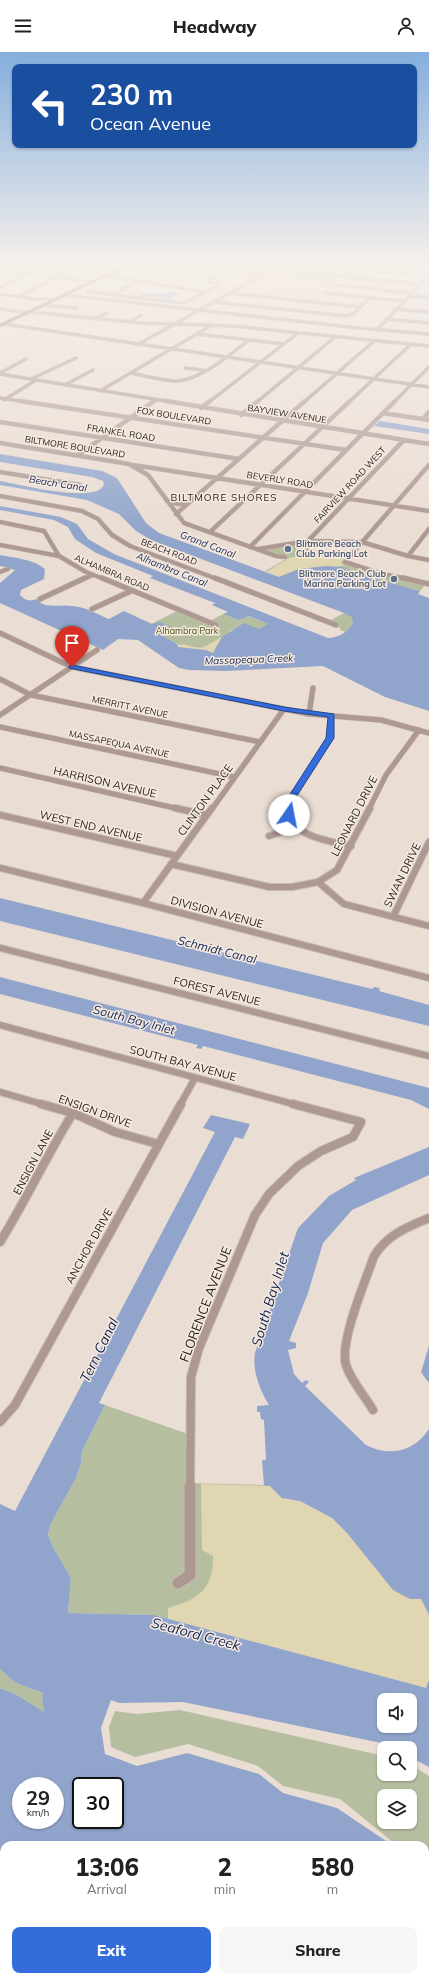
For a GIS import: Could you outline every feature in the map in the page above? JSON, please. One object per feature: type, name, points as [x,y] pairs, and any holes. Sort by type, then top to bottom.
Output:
[{"type":"street","points":[[100,391],[163,354]]},
{"type":"street","points":[[198,354],[336,375],[429,387]]},
{"type":"street","points":[[131,373],[183,381],[230,354]]},
{"type":"street","points":[[201,408],[271,354]]},
{"type":"street","points":[[241,414],[315,354]]},
{"type":"street","points":[[176,514],[359,354]]},
{"type":"street","points":[[210,532],[400,354]]},
{"type":"street","points":[[31,380],[60,364],[76,358]]},
{"type":"street","points":[[0,373],[26,359]]},
{"type":"street","points":[[250,547],[429,367]]},
{"type":"street","points":[[185,368],[203,370]]},
{"type":"street","points":[[65,385],[93,370]]},
{"type":"street","name":"BAYVIEW AVENUE","points":[[0,373],[31,380],[429,444]]},
{"type":"street","points":[[0,402],[36,380]]},
{"type":"street","name":"FOX BOULEVARD","points":[[0,398],[346,450]]},
{"type":"street","points":[[78,456],[155,400]]},
{"type":"street","points":[[422,419],[429,412]]},
{"type":"street","points":[[383,413],[429,420]]},
{"type":"street","name":"FRANKEL ROAD","points":[[0,422],[239,459]]},
{"type":"street","name":"FAIRVIEW ROAD WEST","points":[[308,541],[404,440]]},
{"type":"street","name":"BILTMORE BOULEVARD","points":[[0,443],[129,464],[145,473],[184,523],[250,547],[258,549],[308,541],[362,542],[408,556],[429,560]]},
{"type":"street","name":"BEVERLY ROAD","points":[[129,464],[429,511]]},
{"type":"street","points":[[429,465],[345,562],[382,574],[429,584]]},
{"type":"street","points":[[145,473],[148,470],[156,468]]},
{"type":"street","points":[[0,472],[80,485]]},
{"type":"street","name":"BEACH ROAD","points":[[0,496],[82,511],[98,519],[112,535],[130,546],[336,625]]},
{"type":"street","points":[[167,501],[178,504],[189,502]]},
{"type":"street","points":[[0,522],[44,531],[59,556]]},
{"type":"street","points":[[408,556],[429,529]]},
{"type":"street","name":"ALHAMBRA ROAD","points":[[0,545],[59,556],[74,567],[216,625]]},
{"type":"street","points":[[258,549],[285,557]]},
{"type":"street","points":[[0,572],[8,568]]},
{"type":"street","points":[[40,599],[94,575]]},
{"type":"street","points":[[92,609],[131,591]]},
{"type":"street","points":[[0,633],[72,667],[309,714],[381,720],[429,733]]},
{"type":"street","points":[[0,715],[97,650]]},
{"type":"street","name":"MERRITT AVENUE","points":[[0,679],[31,695],[260,742]]},
{"type":"street","points":[[309,714],[313,688]]},
{"type":"street","name":"CLINTON PLACE","points":[[142,903],[284,709]]},
{"type":"street","points":[[331,716],[330,738],[289,802],[289,815],[296,827],[315,838],[351,846]]},
{"type":"street","name":"MASSAPEQUA AVENUE","points":[[0,727],[234,777]]},
{"type":"street","name":"LEONARD DRIVE","points":[[171,864],[269,887],[292,887],[318,882],[337,870],[351,846],[386,776],[419,730]]},
{"type":"street","name":"HARRISON AVENUE","points":[[0,768],[207,815]]},
{"type":"street","name":"WEST END AVENUE","points":[[0,815],[176,856]]},
{"type":"street","points":[[268,836],[296,827]]},
{"type":"street","name":"SWAN DRIVE","points":[[393,917],[429,842]]},
{"type":"street","name":"DIVISION AVENUE","points":[[0,868],[142,903],[429,978]]},
{"type":"street","points":[[318,882],[344,904],[429,926]]},
{"type":"street","name":"FOREST AVENUE","points":[[0,948],[429,1056]]},
{"type":"street","name":"SOUTH BAY AVENUE","points":[[0,1025],[361,1122]]},
{"type":"street","name":"ANCHOR DRIVE","points":[[0,1422],[14,1405],[195,1078]]},
{"type":"street","name":"ENSIGN DRIVE","points":[[0,1092],[73,1113],[115,1132],[158,1144]]},
{"type":"street","name":"ENSIGN LANE","points":[[0,1242],[17,1214],[48,1152],[73,1113]]},
{"type":"street","name":"FLORENCE AVENUE","points":[[178,1583],[190,1575],[191,1377],[199,1348],[255,1215],[269,1194],[298,1166],[321,1152],[353,1138],[361,1122]]},
{"type":"street","points":[[373,1410],[346,1365],[344,1355],[348,1336],[374,1256],[380,1246],[397,1232],[429,1218]]},
{"type":"green space","points":[[307,541],[311,552],[347,559],[344,562],[426,584],[420,591],[353,573],[336,566],[311,567],[279,577],[265,571],[288,558],[259,549]]},
{"type":"green space","name":"Alhambra Park","points":[[179,610],[208,622],[223,614],[239,620],[248,616],[269,624],[259,629],[231,630],[216,650],[184,648],[158,633],[169,626],[151,624]]},
{"type":"green space","points":[[344,613],[351,617],[353,621],[350,628],[345,632],[327,622]]},
{"type":"green space","points":[[105,1405],[188,1434],[186,1483],[268,1485],[427,1612],[429,1615],[429,1680],[427,1688],[154,1615],[68,1613],[71,1578],[53,1547],[48,1535],[50,1525],[76,1478],[81,1464],[82,1451]]},
{"type":"green space","points":[[0,1669],[15,1682],[43,1693],[42,1698],[44,1712],[17,1695],[0,1688]]},
{"type":"green space","points":[[180,1710],[377,1754],[377,1781],[417,1781],[417,1768],[429,1776],[429,1841],[392,1841],[340,1799],[283,1786],[258,1766],[188,1744],[135,1757],[111,1747],[109,1727],[115,1711],[137,1714]]},
{"type":"sand","points":[[313,553],[344,559],[341,562],[344,566],[299,569],[279,577],[266,572],[289,558]]},
{"type":"sand","points":[[222,637],[213,653],[177,647],[177,644],[184,644],[201,647],[208,645]]},
{"type":"sand","points":[[201,1484],[270,1486],[282,1498],[300,1501],[332,1518],[410,1599],[421,1599],[429,1615],[429,1680],[427,1688],[168,1619],[168,1608],[179,1605],[196,1597],[207,1585],[210,1577],[213,1556],[202,1550]]},
{"type":"water","points":[[380,421],[429,429],[429,434],[374,426]]},
{"type":"water","name":"Massapequa Creek","points":[[0,454],[102,471],[117,478],[146,523],[159,533],[279,577],[299,569],[326,566],[342,567],[353,573],[367,576],[371,575],[369,577],[420,591],[418,594],[429,598],[429,711],[385,697],[323,666],[226,671],[189,670],[179,668],[138,640],[118,639],[103,650],[0,603],[0,583],[15,570],[0,566],[0,555],[30,561],[45,569],[44,579],[21,590],[20,595],[25,599],[36,599],[43,601],[40,603],[48,605],[82,608],[109,619],[124,611],[152,624],[160,622],[170,627],[158,633],[177,644],[178,647],[206,650],[213,653],[222,637],[244,623],[259,629],[268,624],[249,616],[239,620],[223,614],[228,612],[212,605],[215,603],[150,578],[153,576],[96,553],[75,539],[68,527],[54,520],[0,510],[0,506],[61,517],[77,524],[88,539],[114,554],[328,638],[336,637],[347,631],[352,625],[353,621],[351,617],[344,613],[151,540],[136,531],[119,514],[87,500],[0,485],[0,481],[56,492],[88,493],[99,490],[104,484],[103,481],[92,477],[0,462]]},
{"type":"water","points":[[0,898],[372,989],[374,987],[380,988],[379,991],[429,1005],[429,1026],[0,921]]},
{"type":"water","name":"South Bay Inlet","points":[[0,977],[429,1088],[429,1109],[411,1100],[203,1046],[201,1049],[196,1048],[198,1045],[0,994]]},
{"type":"water","name":"Seaford Creek","points":[[211,1115],[250,1124],[243,1139],[235,1137],[99,1403],[105,1405],[82,1451],[81,1464],[76,1478],[50,1525],[48,1535],[53,1547],[71,1578],[68,1613],[154,1615],[426,1688],[429,1680],[429,1767],[417,1761],[417,1741],[377,1742],[183,1702],[119,1703],[111,1700],[101,1728],[105,1754],[137,1766],[187,1753],[259,1774],[283,1793],[337,1808],[386,1841],[0,1841],[0,1688],[17,1695],[44,1712],[42,1698],[43,1693],[15,1682],[0,1669],[0,1504],[15,1511],[215,1132],[203,1128]]},
{"type":"water","points":[[429,1147],[429,1175],[352,1210],[323,1243],[308,1293],[289,1341],[296,1343],[296,1348],[288,1350],[294,1374],[302,1383],[306,1380],[309,1382],[305,1386],[366,1445],[383,1451],[400,1450],[416,1443],[429,1429],[429,1615],[421,1599],[410,1599],[393,1590],[347,1533],[332,1518],[300,1501],[282,1498],[270,1486],[264,1485],[262,1460],[266,1460],[264,1420],[261,1419],[260,1412],[257,1412],[257,1406],[269,1405],[258,1380],[254,1360],[255,1353],[298,1228],[329,1196],[356,1180],[354,1178]]},
{"type":"water","points":[[429,1346],[429,1381],[428,1382],[421,1372]]},
{"type":"place","name":"Blitmore Beach Club Parking Lot","points":[[288,549]]},
{"type":"place","name":"Blitmore Beach Club Marina Parking Lot","points":[[394,579]]},
{"type":"district","name":"BILTMORE SHORES","points":[[224,497]]},
{"type":"route","points":[[72,667],[309,714],[331,716],[330,738],[289,802],[289,815]]},
{"type":"water label","name":"Beach Canal","points":[[58,483]]},
{"type":"water label","name":"Grand Canal","points":[[208,544]]},
{"type":"water label","name":"Alhambra Canal","points":[[172,569]]},
{"type":"water label","name":"Schmidt Canal","points":[[217,950]]},
{"type":"water label","name":"Tern Canal","points":[[99,1350]]}]
